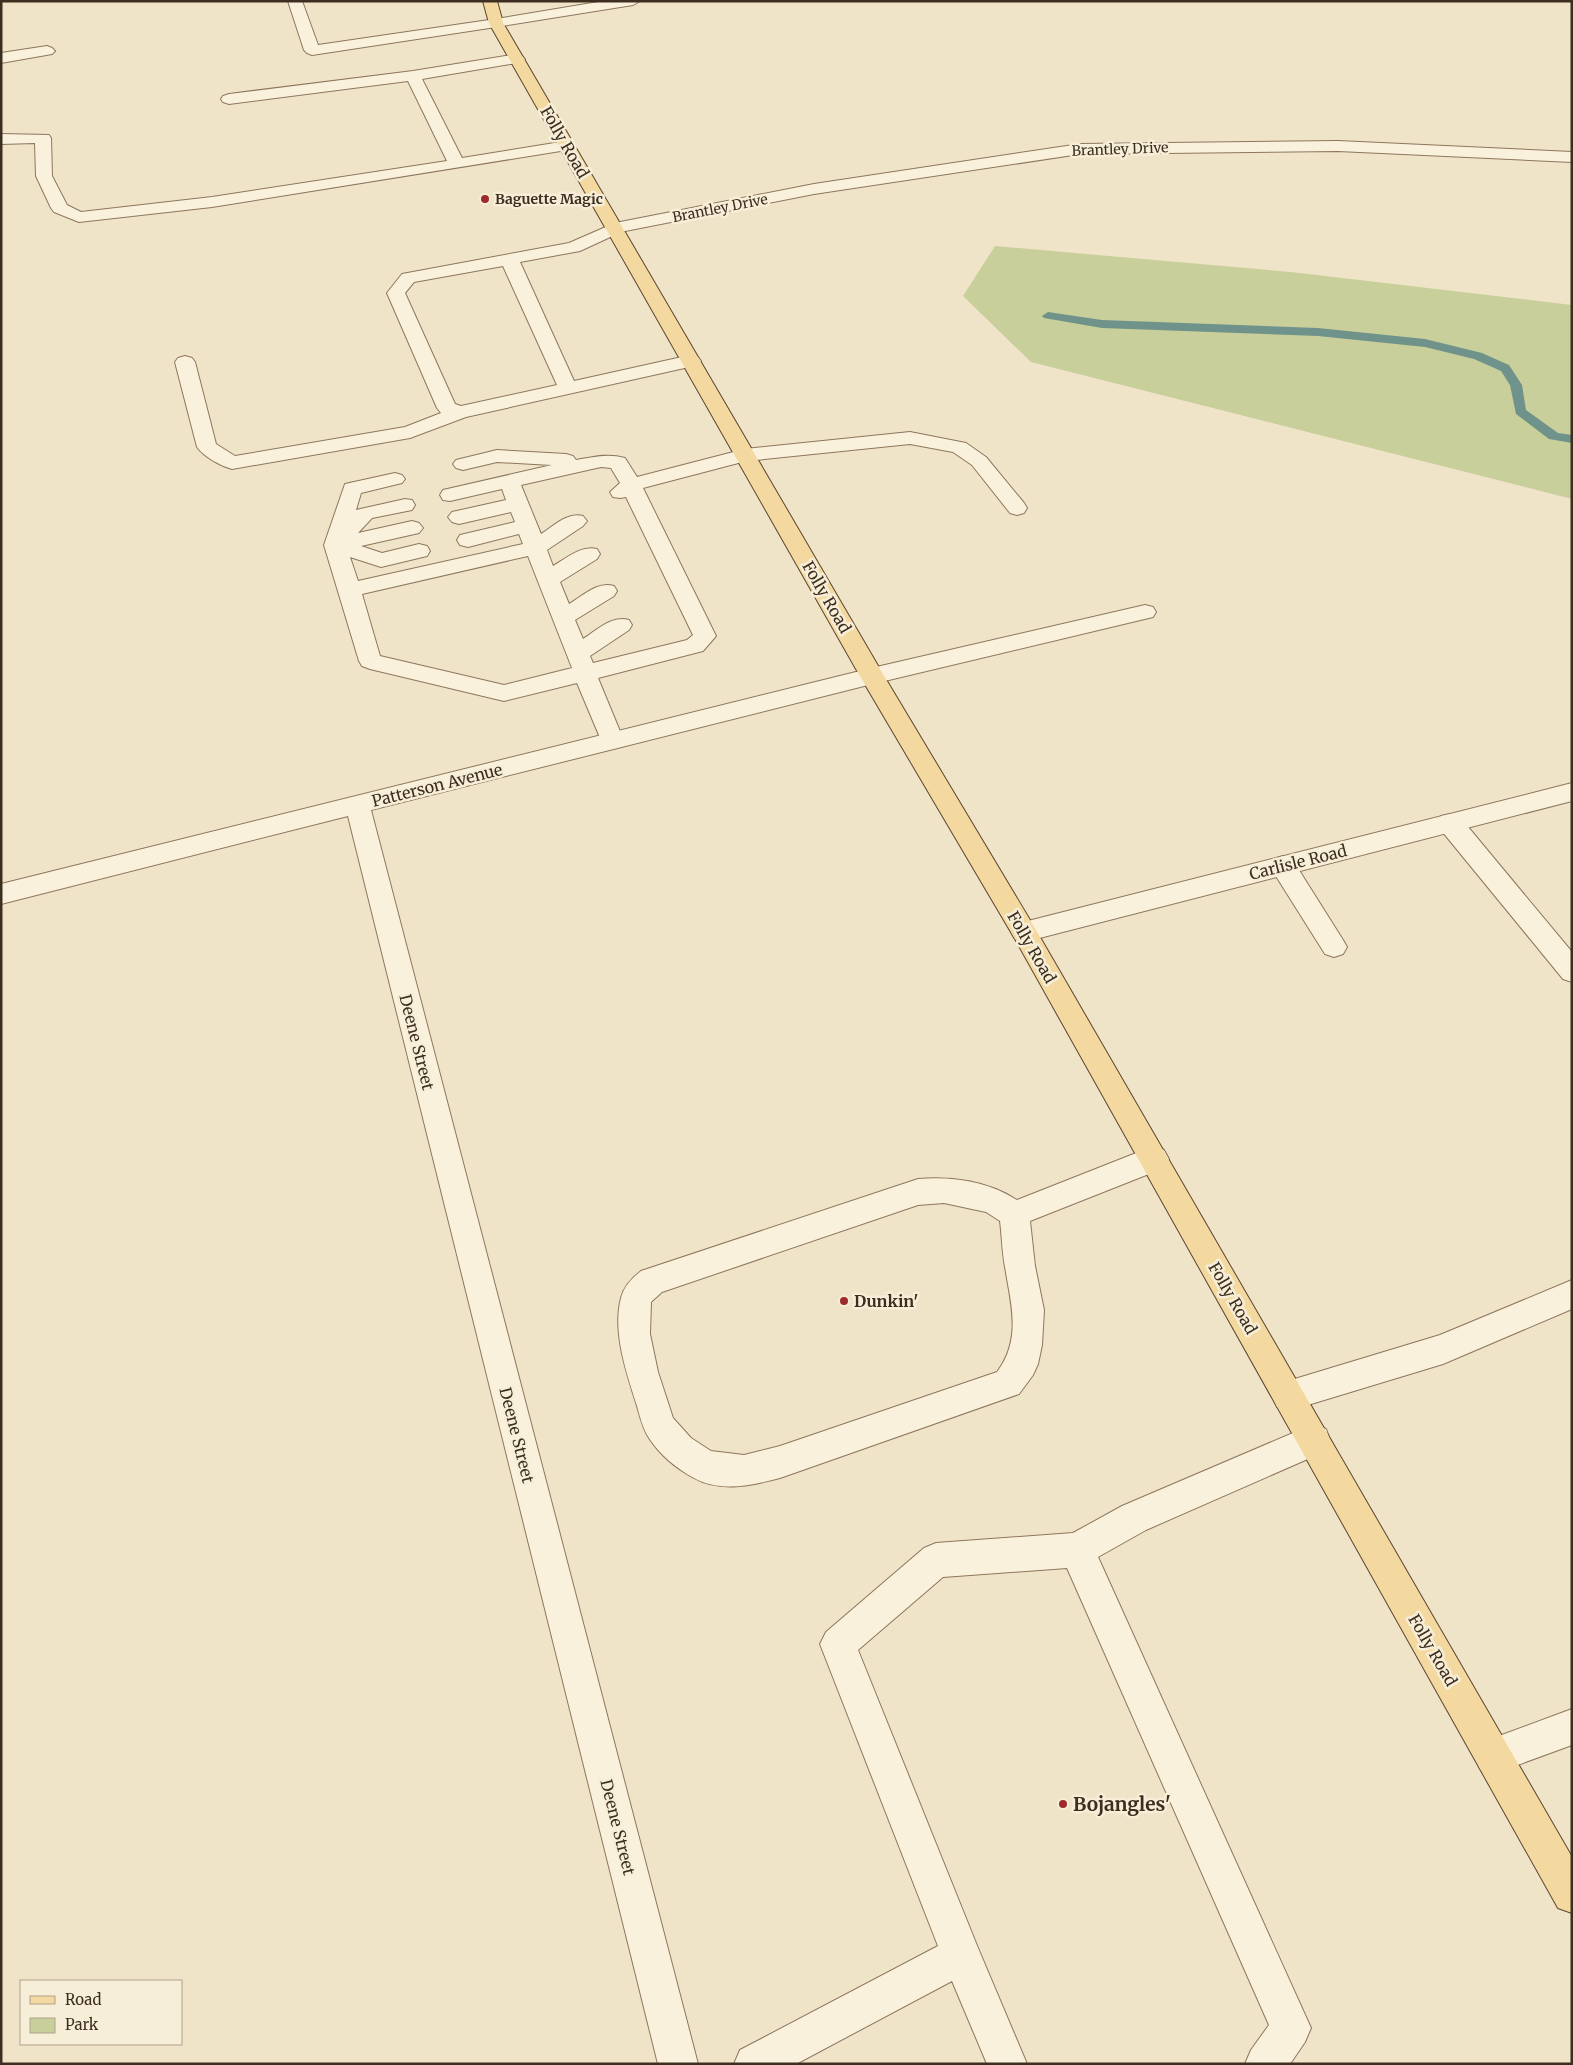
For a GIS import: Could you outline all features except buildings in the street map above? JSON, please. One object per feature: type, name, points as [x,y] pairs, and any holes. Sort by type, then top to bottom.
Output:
[{"type":"main road","name":"Folly Road","points":[[493,12],[517,59],[616,228],[872,676],[1024,932],[1572,1894]]},
{"type":"street","points":[[295,1],[312,50],[493,12],[625,2]]},
{"type":"street","points":[[1,58],[47,51]]},
{"type":"street","points":[[229,99],[413,76],[517,59]]},
{"type":"street","points":[[413,76],[457,164]]},
{"type":"street","points":[[1,140],[43,138],[44,176],[60,208],[79,217],[212,202],[567,146]]},
{"type":"street","name":"Brantley Drive","points":[[460,412],[447,408],[396,293],[408,278],[510,261],[574,247],[616,228],[814,189],[1080,149],[1338,146],[1572,157]]},
{"type":"street","points":[[510,261],[568,388]]},
{"type":"street","points":[[185,362],[207,447],[232,463],[410,432],[460,412],[691,361]]},
{"type":"street","points":[[625,488],[745,455],[910,438],[959,447],[979,461],[1017,508]]},
{"type":"street","points":[[395,479],[352,489],[335,545],[370,661],[504,693],[581,663],[695,646],[705,636],[676,592],[658,556],[625,488],[618,462],[497,456],[463,464]]},
{"type":"street","points":[[450,494],[602,461]]},
{"type":"street","points":[[509,482],[612,741]]},
{"type":"street","points":[[459,517],[518,504]]},
{"type":"street","points":[[335,545],[365,514],[405,505]]},
{"type":"street","points":[[350,590],[535,548],[576,521]]},
{"type":"street","points":[[468,540],[526,526]]},
{"type":"street","points":[[335,545],[412,528]]},
{"type":"street","points":[[335,545],[382,560],[419,551]]},
{"type":"street","points":[[548,580],[590,554]]},
{"type":"street","points":[[563,618],[606,590]]},
{"type":"street","name":"Patterson Avenue","points":[[1,894],[872,676],[1145,612]]},
{"type":"street","points":[[581,663],[621,625]]},
{"type":"street","name":"Carlisle Road","points":[[1024,932],[1572,792]]},
{"type":"street","name":"Deene Street","points":[[357,805],[678,2064]]},
{"type":"street","points":[[1450,823],[1572,971]]},
{"type":"street","points":[[1283,866],[1334,947]]},
{"type":"street","points":[[1014,1214],[1154,1159]]},
{"type":"street","points":[[944,1190],[993,1200],[1014,1214],[1020,1266],[1029,1310],[1026,1345],[1022,1364],[1008,1383],[780,1462],[744,1470],[706,1466],[679,1449],[660,1427],[642,1372],[634,1334],[636,1298],[643,1288],[652,1281],[918,1192],[944,1190]]},
{"type":"street","points":[[1288,1396],[1443,1348],[1572,1294]]},
{"type":"street","points":[[1007,2064],[961,1955],[838,1644],[936,1560],[1077,1550],[1134,1518],[1314,1440]]},
{"type":"street","points":[[1077,1550],[1291,2028],[1265,2064]]},
{"type":"street","points":[[1493,1756],[1572,1727]]},
{"type":"street","points":[[754,2064],[961,1955]]},
{"type":"green space","points":[[995,246],[1291,272],[1572,305],[1572,499],[1031,362],[963,296]]},
{"type":"waterway","points":[[1048,316],[1102,324],[1318,332],[1425,343],[1478,356],[1505,368],[1516,385],[1520,411],[1554,436],[1572,439]]},
{"type":"place","name":"Baguette Magic","points":[[485,199]]},
{"type":"place","name":"Dunkin'","points":[[844,1301]]},
{"type":"place","name":"Bojangles'","points":[[1063,1804]]}]
